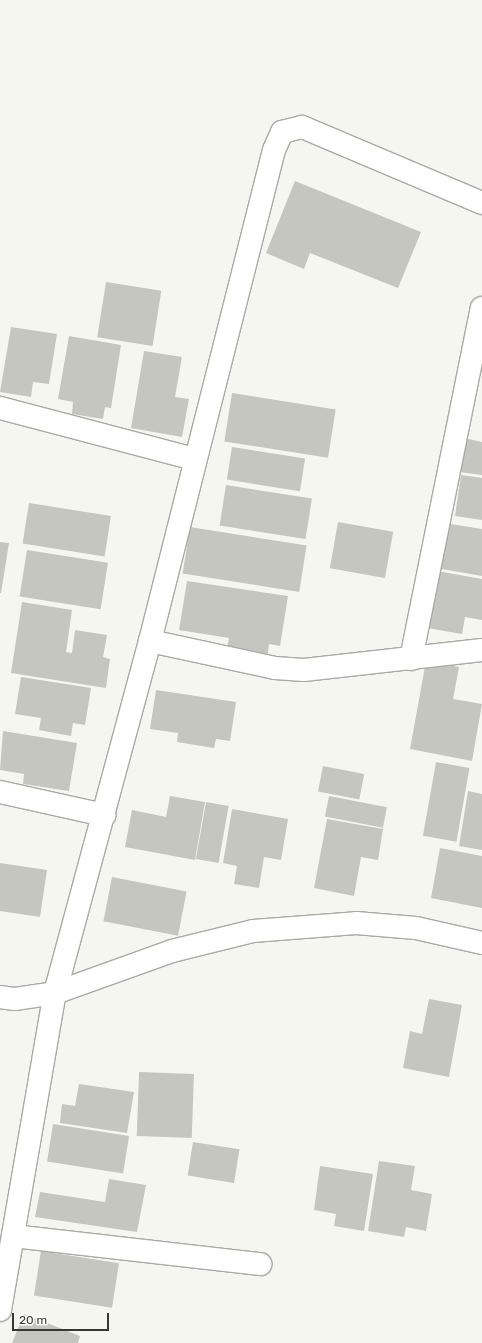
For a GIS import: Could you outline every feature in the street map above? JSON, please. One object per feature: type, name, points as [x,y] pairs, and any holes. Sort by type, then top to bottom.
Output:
[{"type":"street","points":[[0,1310],[54,994],[104,815],[150,641],[265,175],[282,132],[302,127],[482,203]]},
{"type":"street","points":[[411,659],[482,308]]},
{"type":"street","points":[[0,408],[195,459]]},
{"type":"street","points":[[150,641],[275,668],[332,668],[482,650]]},
{"type":"street","points":[[0,792],[104,815]]},
{"type":"street","points":[[0,997],[15,999],[54,994],[172,951],[253,931],[356,923],[416,928],[482,943]]},
{"type":"street","points":[[13,1236],[260,1264]]},
{"type":"building","points":[[295,181],[421,232],[398,288],[310,253],[304,269],[266,253]]},
{"type":"building","points":[[106,282],[161,291],[153,346],[97,337]]},
{"type":"building","points":[[11,327],[57,334],[49,384],[33,382],[31,397],[0,392]]},
{"type":"building","points":[[69,336],[121,345],[111,408],[105,407],[103,419],[72,414],[73,402],[58,399]]},
{"type":"building","points":[[144,351],[182,357],[175,397],[189,399],[182,437],[131,428]]},
{"type":"building","points":[[232,393],[336,409],[328,458],[224,441]]},
{"type":"building","points":[[464,438],[482,442],[482,475],[459,472]]},
{"type":"building","points":[[232,447],[305,459],[300,491],[227,480]]},
{"type":"building","points":[[461,475],[482,478],[482,520],[455,516]]},
{"type":"building","points":[[226,485],[312,499],[306,539],[220,525]]},
{"type":"building","points":[[29,503],[111,516],[105,556],[23,543]]},
{"type":"building","points":[[338,522],[393,532],[385,578],[330,568]]},
{"type":"building","points":[[444,523],[482,529],[482,576],[436,568]]},
{"type":"building","points":[[190,527],[307,545],[299,592],[183,573]]},
{"type":"building","points":[[0,542],[9,543],[1,593],[0,593]]},
{"type":"building","points":[[27,550],[108,563],[101,609],[20,596]]},
{"type":"building","points":[[437,571],[482,579],[482,620],[465,617],[462,634],[427,628]]},
{"type":"building","points":[[187,581],[288,596],[280,646],[269,644],[267,659],[226,653],[229,638],[179,630]]},
{"type":"building","points":[[22,602],[72,610],[66,652],[72,653],[75,630],[107,635],[103,657],[110,659],[106,688],[11,673]]},
{"type":"building","points":[[426,661],[459,667],[453,699],[482,704],[472,761],[410,749]]},
{"type":"building","points":[[21,677],[91,688],[85,725],[73,723],[71,736],[39,730],[41,718],[15,714]]},
{"type":"building","points":[[156,690],[236,702],[230,741],[216,739],[214,748],[177,742],[178,733],[150,729]]},
{"type":"building","points":[[3,731],[77,743],[69,791],[23,784],[24,774],[0,770]]},
{"type":"building","points":[[436,762],[469,768],[456,842],[423,836]]},
{"type":"building","points":[[323,766],[364,774],[359,800],[318,792]]},
{"type":"building","points":[[468,791],[482,794],[482,850],[459,846]]},
{"type":"building","points":[[170,796],[205,802],[195,860],[125,847],[132,810],[166,817]]},
{"type":"building","points":[[329,796],[387,807],[383,828],[325,817]]},
{"type":"building","points":[[206,802],[229,806],[219,863],[196,859]]},
{"type":"building","points":[[232,809],[288,819],[281,860],[264,857],[259,888],[234,884],[237,866],[223,863]]},
{"type":"building","points":[[327,819],[383,829],[378,860],[361,857],[354,896],[314,888]]},
{"type":"building","points":[[440,848],[482,856],[482,908],[431,898]]},
{"type":"building","points":[[0,863],[47,870],[40,917],[0,911]]},
{"type":"building","points":[[112,877],[187,892],[178,936],[103,921]]},
{"type":"building","points":[[429,999],[462,1005],[449,1077],[403,1068],[410,1031],[422,1034]]},
{"type":"building","points":[[139,1072],[194,1074],[192,1138],[137,1136]]},
{"type":"building","points":[[79,1084],[134,1092],[127,1133],[60,1123],[62,1104],[75,1106]]},
{"type":"building","points":[[53,1124],[129,1136],[123,1174],[47,1162]]},
{"type":"building","points":[[193,1142],[239,1149],[234,1183],[188,1176]]},
{"type":"building","points":[[379,1161],[415,1166],[411,1190],[432,1194],[426,1231],[406,1227],[404,1237],[368,1231]]},
{"type":"building","points":[[320,1166],[373,1174],[364,1231],[334,1226],[336,1214],[314,1210]]},
{"type":"building","points":[[109,1179],[146,1185],[137,1232],[35,1217],[40,1192],[105,1202]]},
{"type":"building","points":[[41,1251],[119,1263],[112,1308],[34,1295]]},
{"type":"building","points":[[24,1314],[80,1336],[78,1343],[12,1343]]}]
